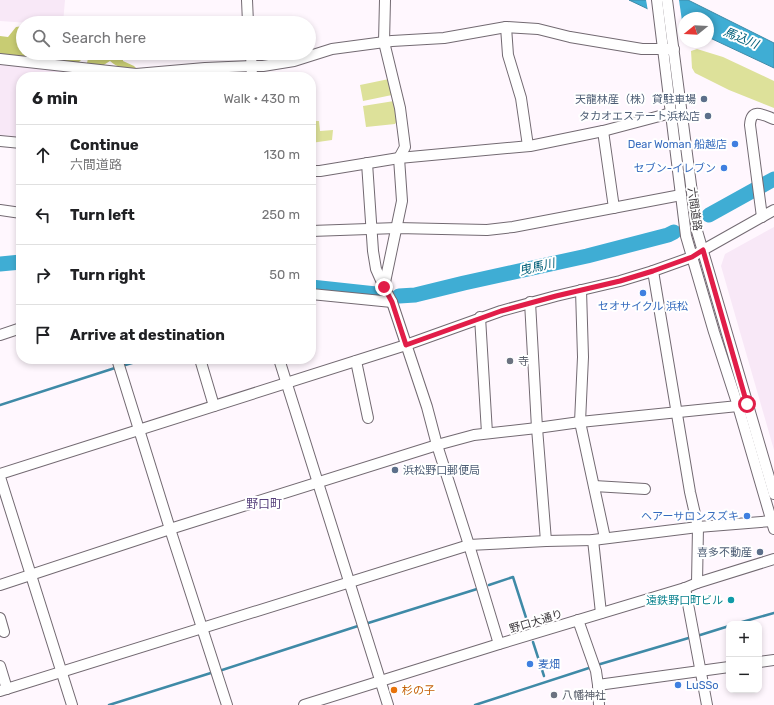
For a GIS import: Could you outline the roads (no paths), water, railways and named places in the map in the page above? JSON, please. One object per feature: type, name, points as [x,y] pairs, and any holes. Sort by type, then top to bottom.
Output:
[{"type":"street","points":[[246,0],[247,16]]},
{"type":"street","points":[[384,287],[402,201],[399,158],[404,147],[400,108],[384,42],[385,0]]},
{"type":"street","name":"六間道路","points":[[657,0],[661,29],[668,49],[697,231],[774,494]]},
{"type":"street","name":"六間道路","points":[[667,0],[672,34],[668,49],[671,113],[686,236],[773,525]]},
{"type":"street","points":[[506,27],[508,55],[521,98],[528,146]]},
{"type":"street","points":[[316,54],[332,49],[384,42],[444,38],[506,27],[538,29],[575,38],[642,48],[668,49]]},
{"type":"street","points":[[0,59],[104,72]]},
{"type":"street","points":[[252,60],[252,72]]},
{"type":"street","points":[[170,72],[205,68],[263,66],[297,60]]},
{"type":"street","points":[[316,171],[399,158],[528,146],[603,131],[671,113]]},
{"type":"street","points":[[762,217],[750,120],[756,113],[774,119]]},
{"type":"street","points":[[603,131],[614,208]]},
{"type":"street","points":[[0,141],[16,143]]},
{"type":"street","points":[[367,163],[371,229],[376,269],[392,302],[427,406],[437,445],[499,644]]},
{"type":"street","points":[[316,231],[397,228],[487,230],[513,227],[681,195]]},
{"type":"street","points":[[0,210],[16,212]]},
{"type":"street","points":[[72,705],[0,475],[139,429],[406,345],[460,326],[480,317],[530,302],[620,281],[653,271],[692,257],[774,210]]},
{"type":"street","points":[[653,271],[690,492],[698,528],[697,584]]},
{"type":"street","points":[[581,290],[583,357],[580,422],[605,538]]},
{"type":"street","points":[[316,294],[392,302]]},
{"type":"street","points":[[530,302],[537,428],[546,541]]},
{"type":"street","points":[[480,317],[487,433]]},
{"type":"street","points":[[0,334],[16,329]]},
{"type":"street","points":[[356,361],[368,418]]},
{"type":"street","points":[[118,364],[227,705]]},
{"type":"street","points":[[201,364],[214,406]]},
{"type":"street","points":[[280,364],[319,482],[388,705]]},
{"type":"street","points":[[0,585],[170,529],[474,434],[738,406]]},
{"type":"street","points":[[594,486],[645,489]]},
{"type":"street","points":[[0,666],[3,690],[469,544],[593,540],[698,528],[773,525]]},
{"type":"street","points":[[593,540],[601,613]]},
{"type":"street","name":"野口大通り","points":[[304,705],[685,588],[774,559]]},
{"type":"street","points":[[685,588],[706,705]]},
{"type":"street","points":[[0,618],[4,632]]},
{"type":"street","points":[[578,620],[596,672],[599,705]]},
{"type":"street","points":[[762,662],[774,660]]},
{"type":"street","points":[[598,686],[726,667]]},
{"type":"water","points":[[629,0],[688,0],[712,12],[678,12],[678,23]]},
{"type":"water","name":"馬込川","points":[[714,13],[774,43],[774,68],[714,40]]},
{"type":"waterway","name":"曳馬川","points":[[709,215],[774,179]]},
{"type":"waterway","name":"曳馬川","points":[[399,296],[415,295],[587,256],[668,235],[674,232]]},
{"type":"waterway","name":"曳馬川","points":[[0,264],[16,262]]},
{"type":"waterway","name":"曳馬川","points":[[316,288],[376,294]]},
{"type":"waterway","points":[[122,366],[129,364]]},
{"type":"waterway","points":[[0,405],[118,367]]},
{"type":"waterway","points":[[489,585],[513,577],[529,627]]},
{"type":"waterway","points":[[365,624],[477,589]]},
{"type":"waterway","points":[[746,621],[774,613]]},
{"type":"waterway","points":[[219,671],[361,625]]},
{"type":"waterway","points":[[697,636],[726,627]]},
{"type":"waterway","points":[[597,665],[692,637]]},
{"type":"waterway","points":[[533,642],[544,676]]},
{"type":"waterway","points":[[475,705],[592,667]]},
{"type":"waterway","points":[[109,705],[214,672]]},
{"type":"place","name":"天龍林産（株）貸駐車場","points":[[704,99]]},
{"type":"place","name":"タカオエステート浜松店","points":[[708,116]]},
{"type":"place","name":"Dear Woman 船越店","points":[[735,144]]},
{"type":"place","name":"セブン-イレブン","points":[[724,168]]},
{"type":"place","name":"セオサイクル 浜松","points":[[643,293]]},
{"type":"place","name":"寺","points":[[510,361]]},
{"type":"place","name":"浜松野口郵便局","points":[[395,470]]},
{"type":"place","name":"ヘアーサロンスズキ","points":[[747,516]]},
{"type":"place","name":"喜多不動産","points":[[760,552]]},
{"type":"place","name":"遠鉄野口町ビル","points":[[731,600]]},
{"type":"place","name":"麦畑","points":[[530,664]]},
{"type":"place","name":"LuSSo","points":[[678,685]]},
{"type":"place","name":"杉の子","points":[[394,690]]},
{"type":"place","name":"八幡神社","points":[[554,695]]},
{"type":"district","name":"野口町","points":[[264,504]]}]
